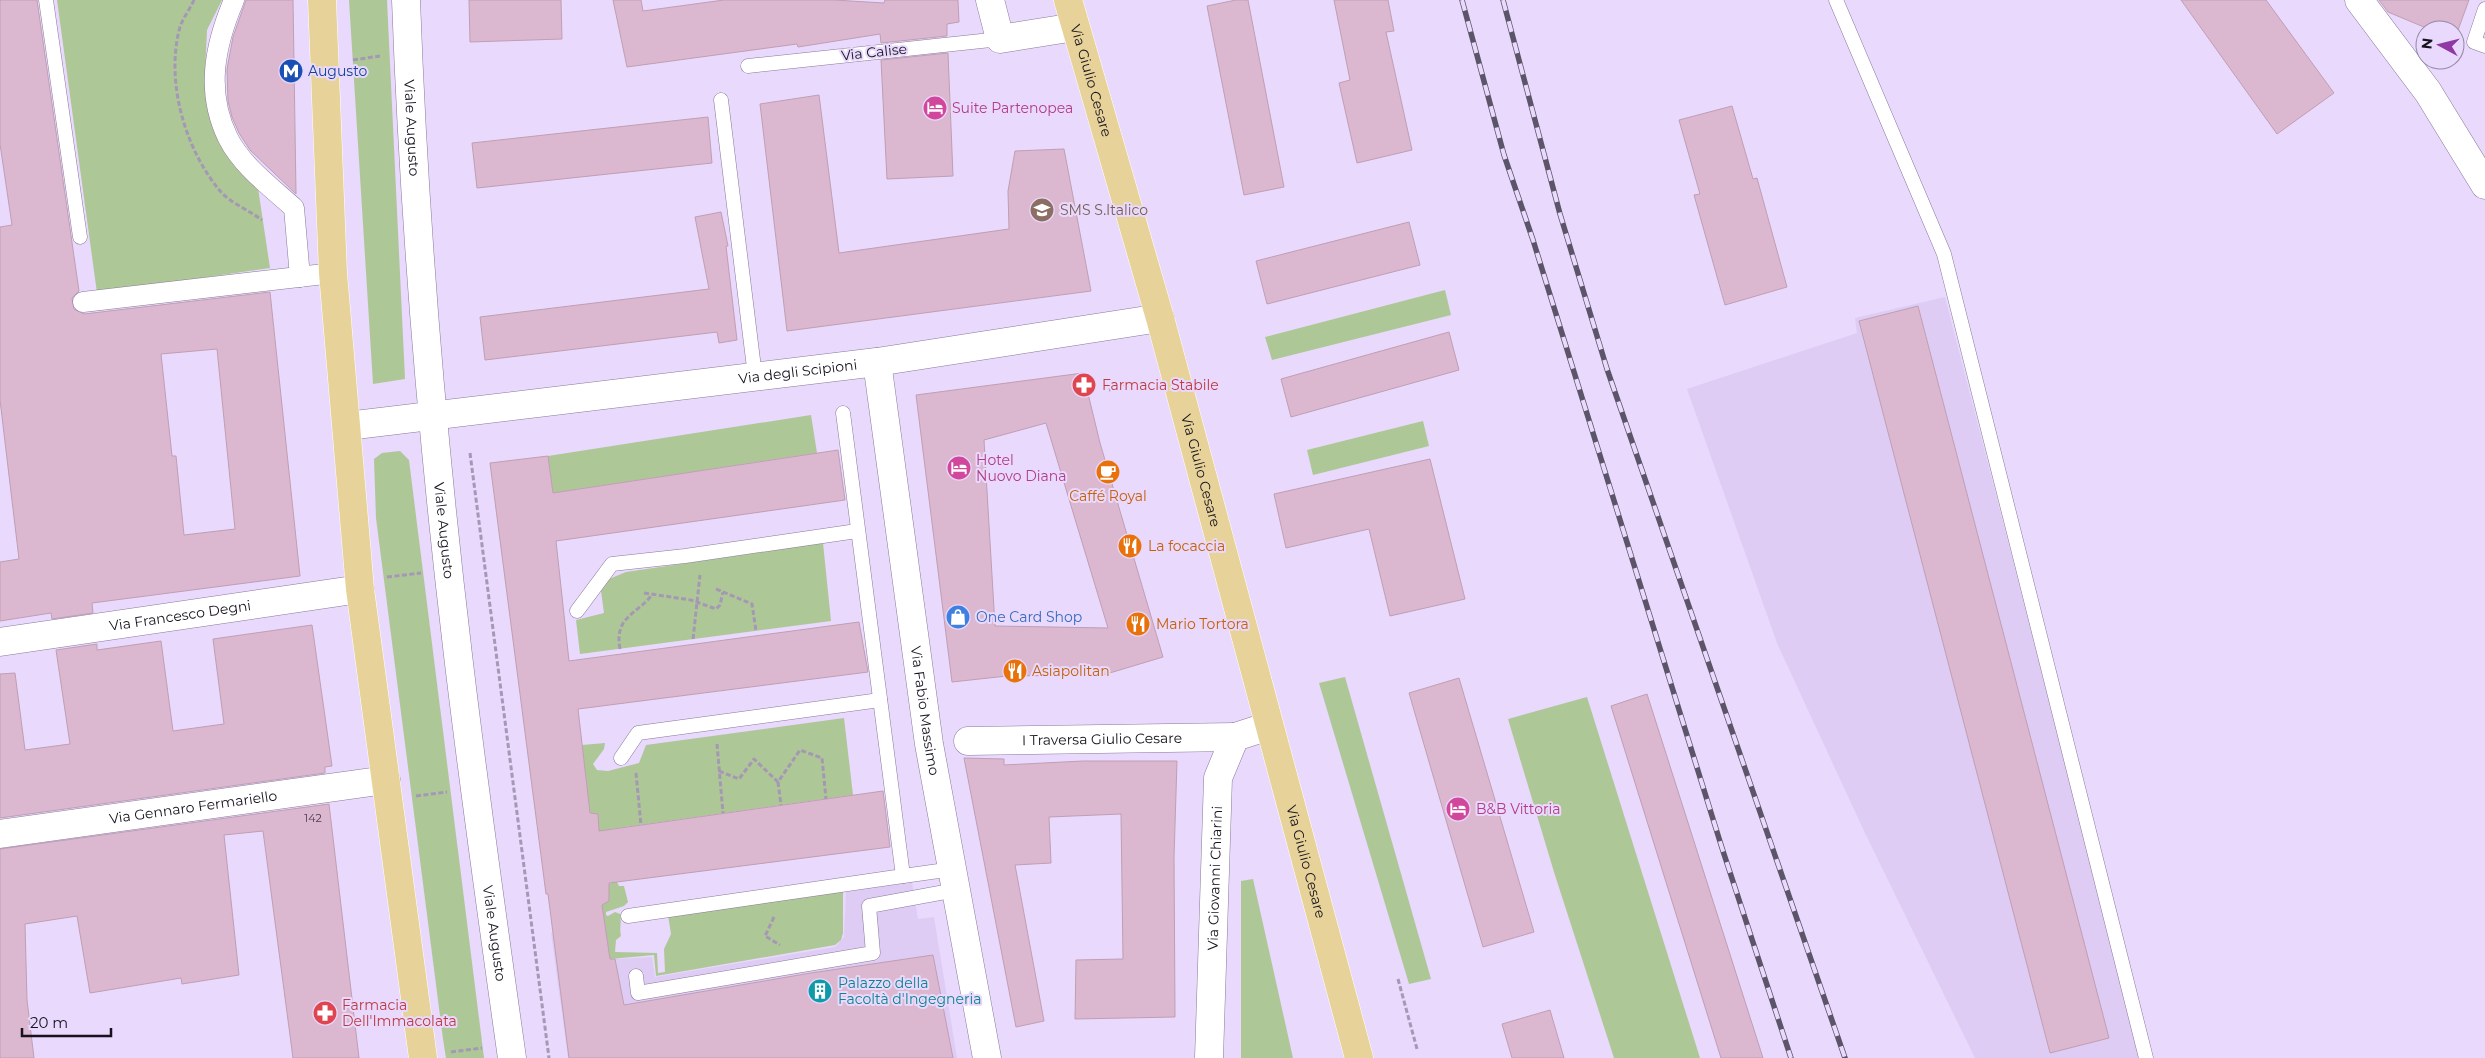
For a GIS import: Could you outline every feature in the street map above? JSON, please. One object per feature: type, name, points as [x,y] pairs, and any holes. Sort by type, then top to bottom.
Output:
[{"type":"main road","points":[[322,0],[333,273],[347,426],[371,583],[386,780],[433,1056]]},
{"type":"main road","name":"Via Giulio Cesare","points":[[1068,0],[1160,318],[1359,1058]]},
{"type":"street","points":[[234,0],[225,23],[213,78],[218,108],[228,138],[247,164],[294,208],[300,277]]},
{"type":"street","name":"Viale Augusto","points":[[406,0],[421,284],[458,662],[512,1058]]},
{"type":"street","points":[[990,0],[1000,39],[1075,27]]},
{"type":"street","points":[[2359,0],[2428,92],[2485,185]]},
{"type":"street","points":[[83,302],[333,273]]},
{"type":"street","name":"Via degli Scipioni","points":[[347,426],[877,362],[1160,318]]},
{"type":"street","name":"Via Fabio Massimo","points":[[877,362],[930,744],[987,1058]]},
{"type":"street","name":"Via Francesco Degni","points":[[0,642],[371,583]]},
{"type":"street","points":[[1235,737],[1269,726]]},
{"type":"street","name":"I Traversa Giulio Cesare","points":[[968,741],[1235,737]]},
{"type":"street","name":"Via Giovanni Chiarini","points":[[1209,1058],[1218,778],[1235,737]]},
{"type":"street","name":"Via Gennaro Fermariello","points":[[0,834],[386,780]]},
{"type":"lane","points":[[46,0],[80,238]]},
{"type":"lane","points":[[1836,0],[1944,254],[2146,1058]]},
{"type":"lane","points":[[2485,9],[2474,42],[2485,46]]},
{"type":"lane","name":"Via Calise","points":[[748,66],[1000,39]]},
{"type":"lane","points":[[721,100],[755,376]]},
{"type":"lane","points":[[843,413],[903,876]]},
{"type":"lane","points":[[576,611],[612,564],[857,532]]},
{"type":"lane","points":[[621,758],[638,733],[880,700]]},
{"type":"lane","points":[[628,916],[903,876],[954,880]]},
{"type":"lane","points":[[636,976],[638,993],[873,953],[869,906],[954,880]]},
{"type":"path","points":[[350,60],[386,56]]},
{"type":"path","points":[[1109,390],[1126,384]]},
{"type":"path","points":[[470,452],[549,1058]]},
{"type":"path","points":[[693,639],[701,580],[698,554]]},
{"type":"path","points":[[371,583],[428,572]]},
{"type":"path","points":[[716,589],[752,604],[756,631]]},
{"type":"path","points":[[644,593],[699,603],[716,609],[720,605],[723,592]]},
{"type":"path","points":[[620,649],[619,633],[627,616],[645,604],[652,595]]},
{"type":"path","points":[[714,722],[723,813]]},
{"type":"path","points":[[633,740],[641,825]]},
{"type":"path","points":[[778,782],[800,750],[815,755],[822,758],[826,799]]},
{"type":"path","points":[[719,771],[739,778],[754,759],[778,782],[781,805]]},
{"type":"path","points":[[410,797],[454,790]]},
{"type":"path","points":[[776,894],[778,911],[765,936],[792,952],[793,967]]},
{"type":"path","points":[[1398,979],[1417,1049]]},
{"type":"path","points":[[433,1056],[486,1047]]},
{"type":"shaded area","points":[[1945,297],[2141,1058],[1975,1058],[1864,831],[1777,643],[1687,389],[1857,333],[1855,318]]},
{"type":"shaded area","name":"Palazzo della Facoltà d'Ingegneria","points":[[912,882],[918,919],[934,917],[957,1058],[568,1058],[551,933],[607,926],[618,959],[652,957],[655,977],[835,947],[844,937],[846,892]]},
{"type":"green space","points":[[57,0],[222,0],[207,30],[205,73],[214,115],[258,188],[270,268],[97,293]]},
{"type":"green space","points":[[349,0],[387,0],[405,379],[373,384]]},
{"type":"green space","points":[[1445,290],[1451,315],[1272,360],[1265,337]]},
{"type":"green space","points":[[811,415],[817,453],[553,493],[548,456]]},
{"type":"green space","points":[[1423,421],[1429,446],[1313,475],[1307,450]]},
{"type":"green space","points":[[400,451],[409,460],[484,1058],[446,1058],[443,1039],[376,518],[374,459],[382,453]]},
{"type":"green space","points":[[823,543],[831,621],[580,654],[576,620],[604,613],[601,591],[609,579],[626,572]]},
{"type":"green space","points":[[1345,677],[1431,979],[1409,984],[1319,683]]},
{"type":"green space","points":[[1587,697],[1700,1058],[1614,1058],[1554,872],[1508,719]]},
{"type":"green space","points":[[844,718],[853,795],[611,829],[605,831],[599,837],[598,814],[590,813],[582,745],[605,743],[604,749],[593,764],[597,770],[608,771],[639,763],[646,745]]},
{"type":"green space","points":[[1253,879],[1293,1058],[1241,1058],[1241,881]]},
{"type":"green space","points":[[616,880],[619,886],[624,886],[628,902],[624,906],[606,912],[608,916],[615,912],[620,914],[621,936],[616,940],[615,952],[657,953],[658,973],[665,972],[664,949],[671,934],[668,915],[843,891],[843,933],[841,940],[835,945],[656,976],[654,955],[610,959],[602,905],[609,901],[609,884]]},
{"type":"building","points":[[0,0],[37,0],[79,291],[72,298],[74,309],[84,314],[270,292],[300,576],[92,603],[93,613],[52,619],[51,613],[0,621],[0,562],[19,559],[0,400],[0,227],[12,225],[0,144]],"holes":[[[217,349],[235,529],[184,535],[176,456],[172,456],[161,354]]]},
{"type":"building","points":[[246,0],[293,0],[296,194],[250,150],[239,133],[232,117],[228,101],[227,69],[233,37]]},
{"type":"building","points":[[469,0],[561,0],[562,39],[470,42]]},
{"type":"building","points":[[613,0],[641,0],[643,11],[724,0],[834,0],[884,3],[885,0],[958,0],[959,22],[947,24],[947,36],[881,43],[880,34],[798,47],[797,44],[627,67]]},
{"type":"building","points":[[1236,0],[1248,0],[1284,187],[1244,195],[1207,6]]},
{"type":"building","points":[[1334,0],[1388,0],[1394,31],[1386,32],[1412,150],[1357,163],[1339,83],[1350,80]]},
{"type":"building","points":[[2181,0],[2266,0],[2334,93],[2277,134]]},
{"type":"building","points":[[2379,0],[2469,0],[2462,20],[2415,20],[2415,23],[2388,12]]},
{"type":"building","points":[[948,53],[953,176],[887,179],[881,60]]},
{"type":"building","name":"SMS S.Italico","points":[[819,95],[839,253],[1009,229],[1008,191],[1015,151],[1064,149],[1091,291],[787,331],[760,104]]},
{"type":"building","points":[[1732,106],[1753,179],[1757,178],[1787,287],[1725,305],[1694,195],[1700,194],[1679,120]]},
{"type":"building","points":[[708,117],[712,163],[477,188],[472,143]]},
{"type":"building","points":[[721,212],[728,246],[726,246],[737,340],[719,343],[717,332],[485,360],[480,317],[709,289],[695,217]]},
{"type":"building","points":[[1409,222],[1420,265],[1267,304],[1256,261]]},
{"type":"building","points":[[1918,306],[2109,1038],[2050,1053],[1859,321]]},
{"type":"building","points":[[1449,332],[1459,370],[1291,417],[1281,379]]},
{"type":"building","points":[[1083,373],[1100,443],[1163,657],[1103,675],[1007,676],[952,682],[916,395]],"holes":[[[1046,423],[1108,628],[995,626],[984,440]]]},
{"type":"building","points":[[838,450],[845,500],[556,541],[569,661],[859,622],[868,672],[578,709],[590,813],[598,814],[599,831],[883,791],[890,847],[609,883],[609,901],[602,905],[610,959],[615,959],[624,1005],[811,973],[933,955],[953,1058],[569,1058],[490,463],[548,456],[553,493]]},
{"type":"building","points":[[1430,459],[1465,599],[1390,616],[1369,529],[1286,548],[1274,494]]},
{"type":"building","points":[[312,625],[332,766],[325,767],[325,773],[0,818],[0,674],[15,673],[25,750],[70,744],[56,650],[97,644],[97,650],[161,641],[173,731],[224,724],[213,639]]},
{"type":"building","points":[[1459,678],[1534,932],[1483,947],[1409,693]]},
{"type":"building","points":[[1647,694],[1763,1058],[1721,1058],[1611,706]]},
{"type":"building","points":[[964,758],[1004,759],[1004,765],[1083,761],[1177,761],[1174,857],[1175,1017],[1075,1019],[1076,960],[1123,959],[1121,814],[1049,817],[1051,863],[1015,865],[1044,1021],[1016,1027]]},
{"type":"building","points":[[329,804],[359,1058],[293,1058],[263,831],[224,835],[239,975],[182,984],[181,978],[90,993],[77,916],[25,924],[27,1000],[34,1058],[0,1058],[0,849]]},
{"type":"building","points":[[1550,1010],[1564,1058],[1512,1058],[1502,1024]]},
{"type":"railway","points":[[1462,0],[1504,155],[1533,240],[1722,848],[1791,1058]]},
{"type":"railway","points":[[1503,0],[1560,214],[1607,369],[1845,1058]]},
{"type":"place","name":"Augusto","points":[[291,71]]},
{"type":"place","name":"Suite Partenopea","points":[[935,108]]},
{"type":"place","name":"SMS S.Italico","points":[[1042,210]]},
{"type":"place","name":"Farmacia Stabile","points":[[1084,385]]},
{"type":"place","name":"Hotel Nuovo Diana","points":[[959,468]]},
{"type":"place","name":"Caffé Royal","points":[[1108,472]]},
{"type":"place","name":"La focaccia","points":[[1130,546]]},
{"type":"place","name":"One Card Shop","points":[[958,617]]},
{"type":"place","name":"Mario Tortora","points":[[1138,624]]},
{"type":"place","name":"Asiapolitan","points":[[1015,671]]},
{"type":"place","name":"B&B Vittoria","points":[[1458,809]]},
{"type":"place","name":"Palazzo della Facoltà d'Ingegneria","points":[[820,991]]},
{"type":"place","name":"Farmacia Dell'Immacolata","points":[[325,1013]]}]
